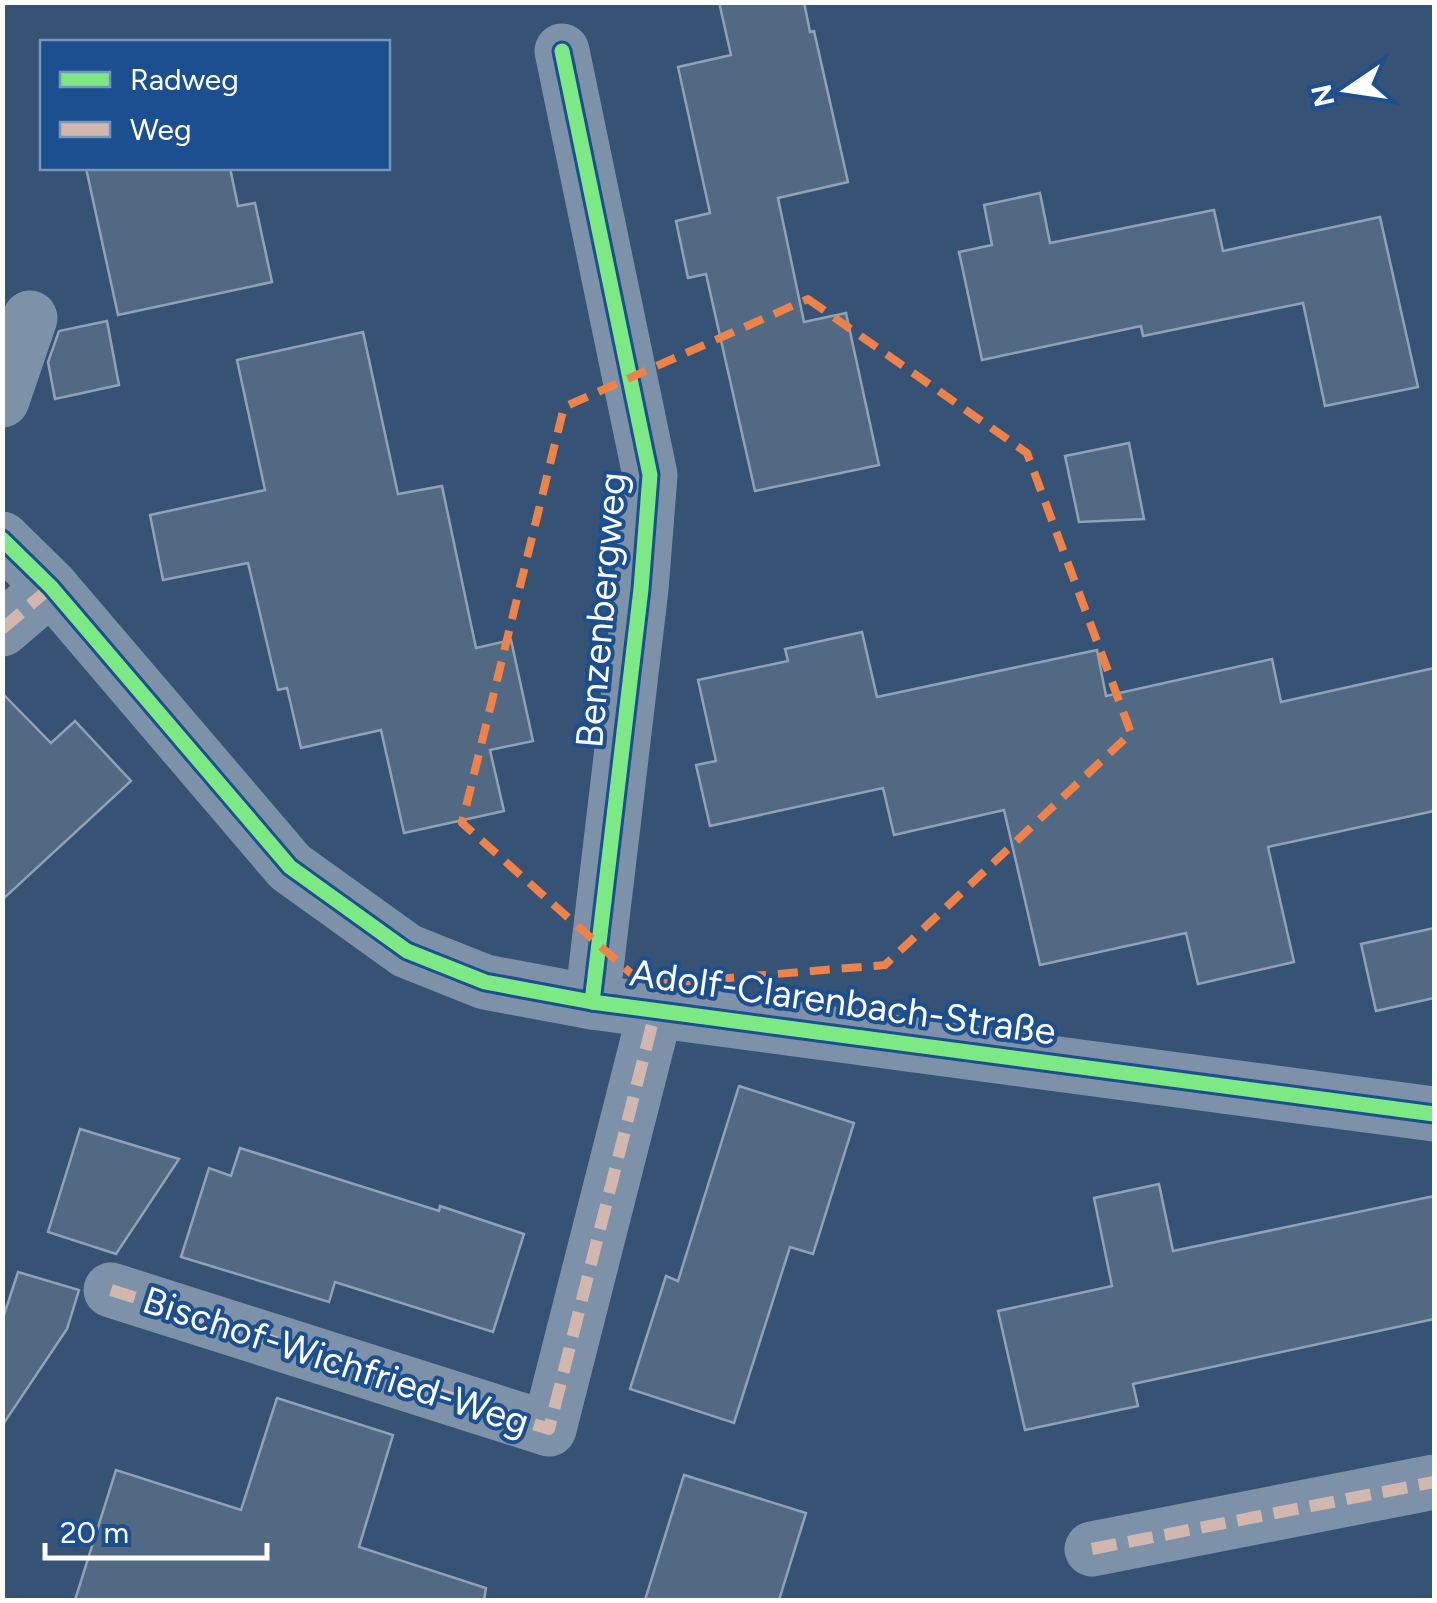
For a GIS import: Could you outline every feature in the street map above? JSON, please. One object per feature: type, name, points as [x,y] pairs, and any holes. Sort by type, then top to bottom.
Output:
[{"type":"street","name":"Benzenbergweg","points":[[562,51],[650,475],[641,589],[592,1002]]},
{"type":"street","points":[[2,400],[30,318]]},
{"type":"street","name":"Adolf-Clarenbach-Straße","points":[[2,540],[50,587],[290,867],[408,951],[486,982],[592,1002],[1434,1114]]},
{"type":"street","points":[[2,629],[50,587]]},
{"type":"street","name":"Bischof-Wichfried-Weg","points":[[110,1290],[549,1429],[656,1010]]},
{"type":"street","points":[[1092,1548],[1434,1482]]},
{"type":"highlighted area","points":[[808,299],[1027,453],[1131,733],[885,965],[644,985],[462,823],[564,407]]},
{"type":"building","points":[[719,2],[804,2],[848,182],[778,198],[804,322],[846,313],[879,465],[755,491],[706,274],[688,278],[676,221],[710,213],[678,67],[731,55]]},
{"type":"building","points":[[86,170],[230,170],[238,206],[255,203],[272,282],[118,315]]},
{"type":"building","points":[[1040,193],[1050,243],[1214,210],[1223,251],[1380,217],[1418,387],[1325,406],[1303,303],[1143,336],[1141,326],[982,360],[959,252],[992,245],[984,205]]},
{"type":"building","points":[[107,321],[119,385],[55,399],[48,362],[59,331]]},
{"type":"building","points":[[363,332],[398,494],[442,486],[476,648],[511,640],[533,741],[490,750],[504,811],[404,833],[381,730],[301,748],[287,688],[278,690],[248,563],[163,580],[150,515],[265,490],[237,360]]},
{"type":"building","points":[[1129,443],[1144,519],[1079,522],[1065,456]]},
{"type":"building","points":[[862,632],[877,697],[1097,650],[1106,696],[1272,659],[1281,702],[1434,668],[1434,811],[1268,847],[1294,962],[1198,984],[1186,933],[1040,965],[1004,810],[894,835],[883,788],[710,826],[696,765],[716,761],[698,680],[788,661],[785,649]]},
{"type":"building","points":[[2,693],[51,743],[75,721],[131,781],[2,900]]},
{"type":"building","points":[[1434,928],[1434,998],[1376,1011],[1361,944]]},
{"type":"building","points":[[739,1086],[854,1123],[813,1254],[790,1247],[734,1423],[630,1389],[666,1276],[678,1281]]},
{"type":"building","points":[[80,1129],[179,1159],[116,1254],[48,1232]]},
{"type":"building","points":[[240,1148],[524,1234],[493,1332],[335,1282],[329,1302],[181,1257],[209,1168],[231,1176]]},
{"type":"building","points":[[1159,1184],[1173,1251],[1434,1196],[1434,1319],[1133,1384],[1138,1406],[1025,1430],[998,1311],[1112,1286],[1094,1198]]},
{"type":"building","points":[[18,1272],[79,1290],[67,1329],[2,1426],[2,1321]]},
{"type":"building","points":[[277,1398],[393,1435],[359,1547],[486,1588],[484,1600],[75,1600],[116,1470],[241,1510]]},
{"type":"building","points":[[684,1475],[806,1513],[779,1600],[645,1600]]},
{"type":"marked path","points":[[2,629],[51,587]]},
{"type":"marked path","points":[[111,1290],[549,1429],[656,1009]]},
{"type":"marked path","points":[[1092,1549],[1434,1482]]},
{"type":"cycle path","points":[[562,51],[650,475],[641,589],[592,1002]]},
{"type":"cycle path","points":[[2,539],[51,587],[290,867],[407,951],[485,982],[592,1002],[1434,1114]]}]
